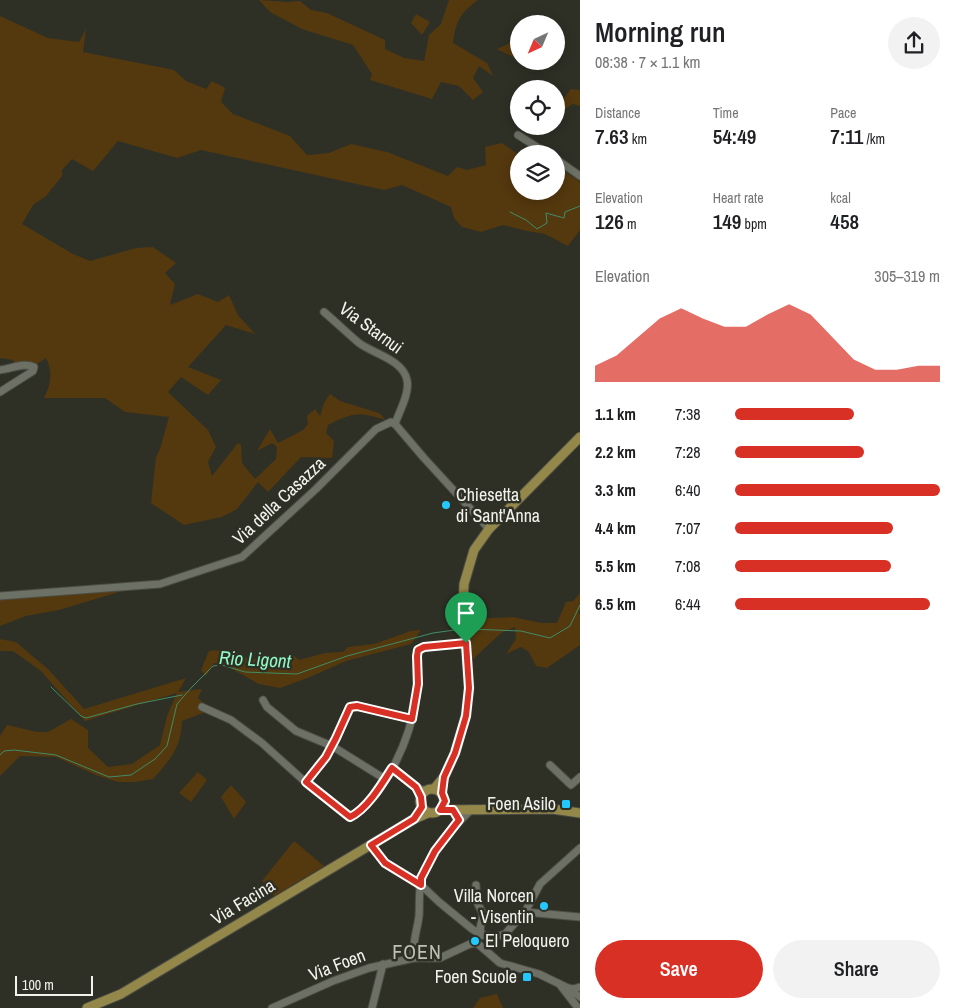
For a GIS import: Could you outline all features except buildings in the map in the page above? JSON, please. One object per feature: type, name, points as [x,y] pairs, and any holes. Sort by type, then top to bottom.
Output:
[{"type":"main road","points":[[440,810],[444,777],[455,753],[466,716],[469,688],[464,623],[464,584],[474,550],[489,529],[580,436]]},
{"type":"main road","points":[[444,777],[427,792],[425,810],[436,813],[440,810],[552,809],[580,813]]},
{"type":"main road","points":[[427,792],[443,797],[456,808],[469,810]]},
{"type":"main road","name":"Via Facina","points":[[87,1008],[121,994],[414,819],[425,810]]},
{"type":"street","points":[[518,135],[534,145]]},
{"type":"street","points":[[565,165],[580,176]]},
{"type":"street","name":"Via Starnui","points":[[324,312],[361,344],[392,361],[404,372],[408,380],[406,392],[395,424]]},
{"type":"street","points":[[0,370],[22,365],[34,367],[33,371],[0,392]]},
{"type":"street","name":"Via della Casazza","points":[[0,596],[160,584],[242,557],[316,489],[376,429],[391,422],[395,424]]},
{"type":"street","points":[[395,424],[489,529]]},
{"type":"street","points":[[202,707],[231,720],[263,744],[350,817],[369,801],[392,768],[403,747],[412,719],[418,684],[418,651],[422,648],[466,643]]},
{"type":"street","points":[[263,700],[267,707],[296,731],[332,746],[385,779]]},
{"type":"street","points":[[306,782],[332,746],[352,706],[412,719]]},
{"type":"street","points":[[550,765],[571,785],[580,777]]},
{"type":"street","points":[[392,768],[416,787],[427,792]]},
{"type":"street","points":[[453,810],[457,815],[458,822]]},
{"type":"street","points":[[414,958],[413,942],[419,917],[421,878],[435,851],[469,810]]},
{"type":"street","points":[[371,845],[385,863],[421,885],[439,902],[482,935],[496,937],[505,934],[526,912],[540,884],[580,848]]},
{"type":"street","points":[[476,885],[477,902],[483,914],[480,929],[482,935],[478,943],[500,963],[539,974],[580,997]]},
{"type":"street","points":[[526,912],[580,917]]},
{"type":"street","name":"Via Foen","points":[[272,1008],[333,980],[383,964],[414,958],[440,958],[470,944],[478,943]]},
{"type":"street","points":[[372,1008],[383,964]]},
{"type":"street","points":[[564,987],[573,989],[580,986]]},
{"type":"street","points":[[564,987],[578,1008]]},
{"type":"shaded area","points":[[259,0],[300,1],[311,10],[327,13],[385,40],[385,49],[404,58],[424,61],[429,35],[441,24],[449,0],[478,0],[460,18],[453,43],[487,63],[493,76],[479,66],[473,78],[483,92],[473,100],[459,86],[441,82],[432,99],[370,80],[372,74],[353,45],[302,29],[270,12]]},
{"type":"shaded area","points":[[416,14],[430,22],[422,35],[411,23]]},
{"type":"shaded area","points":[[0,16],[48,38],[79,42],[86,29],[83,52],[174,70],[186,81],[206,89],[212,81],[225,88],[221,102],[233,114],[290,136],[307,155],[329,153],[351,144],[387,152],[448,176],[457,167],[467,170],[486,165],[485,147],[502,143],[510,149],[510,200],[565,200],[565,172],[580,182],[580,230],[568,246],[545,234],[503,225],[481,232],[462,227],[454,218],[451,207],[402,185],[384,190],[201,150],[177,158],[118,141],[93,171],[72,159],[62,170],[62,176],[46,196],[33,205],[22,224],[73,254],[90,261],[136,248],[153,247],[176,263],[165,273],[175,284],[170,305],[198,294],[218,302],[229,295],[238,315],[255,334],[226,325],[188,367],[221,380],[208,395],[181,377],[168,392],[208,430],[216,447],[208,462],[212,476],[238,443],[241,445],[242,463],[255,479],[276,459],[277,447],[272,443],[257,451],[270,429],[278,443],[303,430],[308,424],[307,416],[315,409],[320,416],[324,403],[330,394],[340,401],[379,413],[386,420],[356,415],[328,425],[326,433],[334,441],[332,458],[301,457],[268,492],[258,482],[237,509],[222,517],[184,525],[151,503],[156,457],[169,417],[125,412],[105,398],[44,398],[50,378],[50,368],[46,358],[29,369],[16,367],[13,360],[0,358]]},
{"type":"shaded area","points":[[510,42],[510,56],[497,49]]},
{"type":"shaded area","points":[[571,89],[580,90],[580,106],[573,104],[565,109],[565,97]]},
{"type":"shaded area","points":[[129,589],[59,610],[26,616],[0,626],[0,598]]},
{"type":"shaded area","points":[[580,593],[580,610],[578,613],[580,614],[580,645],[547,668],[536,666],[529,652],[521,647],[506,654],[516,639],[515,627],[501,633],[472,660],[469,619],[513,617],[541,623],[557,623],[566,602],[573,601]]},
{"type":"shaded area","points":[[421,630],[411,644],[346,661],[280,688],[259,684],[223,664],[214,663],[206,676],[201,670],[209,651],[224,652],[253,659],[294,656],[299,660],[325,653],[343,652],[348,647],[374,644],[411,631]]},
{"type":"shaded area","points":[[0,639],[16,642],[49,670],[84,709],[186,678],[178,692],[202,689],[198,698],[211,710],[182,721],[174,753],[153,779],[118,782],[96,775],[56,757],[20,756],[0,776],[0,736],[7,725],[37,732],[48,732],[71,719],[88,730],[88,748],[108,767],[132,764],[160,745],[167,716],[177,693],[85,721],[41,671],[13,651],[0,651]]},
{"type":"shaded area","points":[[198,772],[207,780],[191,802],[179,793]]},
{"type":"shaded area","points":[[231,785],[246,802],[234,819],[221,797]]},
{"type":"shaded area","points":[[294,841],[324,866],[274,896],[262,881]]},
{"type":"shaded area","points":[[497,994],[503,1008],[473,1008],[480,998]]},
{"type":"waterway","points":[[510,212],[526,220],[537,229],[547,223],[546,213],[564,218],[565,212],[580,206]]},
{"type":"waterway","name":"Rio Ligont","points":[[468,629],[521,631],[550,638],[570,626],[580,605]]},
{"type":"waterway","name":"Rio Ligont","points":[[0,755],[4,751],[14,750],[56,755],[109,777],[131,775],[155,759],[167,746],[177,704],[213,666],[222,665],[245,672],[297,674],[347,656],[433,633],[462,629]]},
{"type":"waterway","points":[[51,687],[81,716],[86,718],[137,704],[182,695]]},
{"type":"place","name":"Chiesetta di Sant'Anna","points":[[446,505]]},
{"type":"place","name":"Foen Asilo","points":[[566,804]]},
{"type":"place","name":"Villa Norcen - Visentin","points":[[544,906]]},
{"type":"place","name":"El Peloquero","points":[[475,941]]},
{"type":"place","name":"Foen Scuole","points":[[527,977]]},
{"type":"district","name":"FOEN","points":[[417,952]]},
{"type":"route","points":[[466,643],[469,688],[466,716],[455,753],[444,777],[442,793],[445,801],[440,810],[453,810],[459,820],[435,851],[421,878],[421,885],[385,863],[371,845],[414,819],[422,807],[421,797],[416,787],[392,768],[369,801],[350,817],[306,782],[326,757],[350,707],[357,706],[412,719],[418,684],[418,650],[424,647],[466,643]]}]
